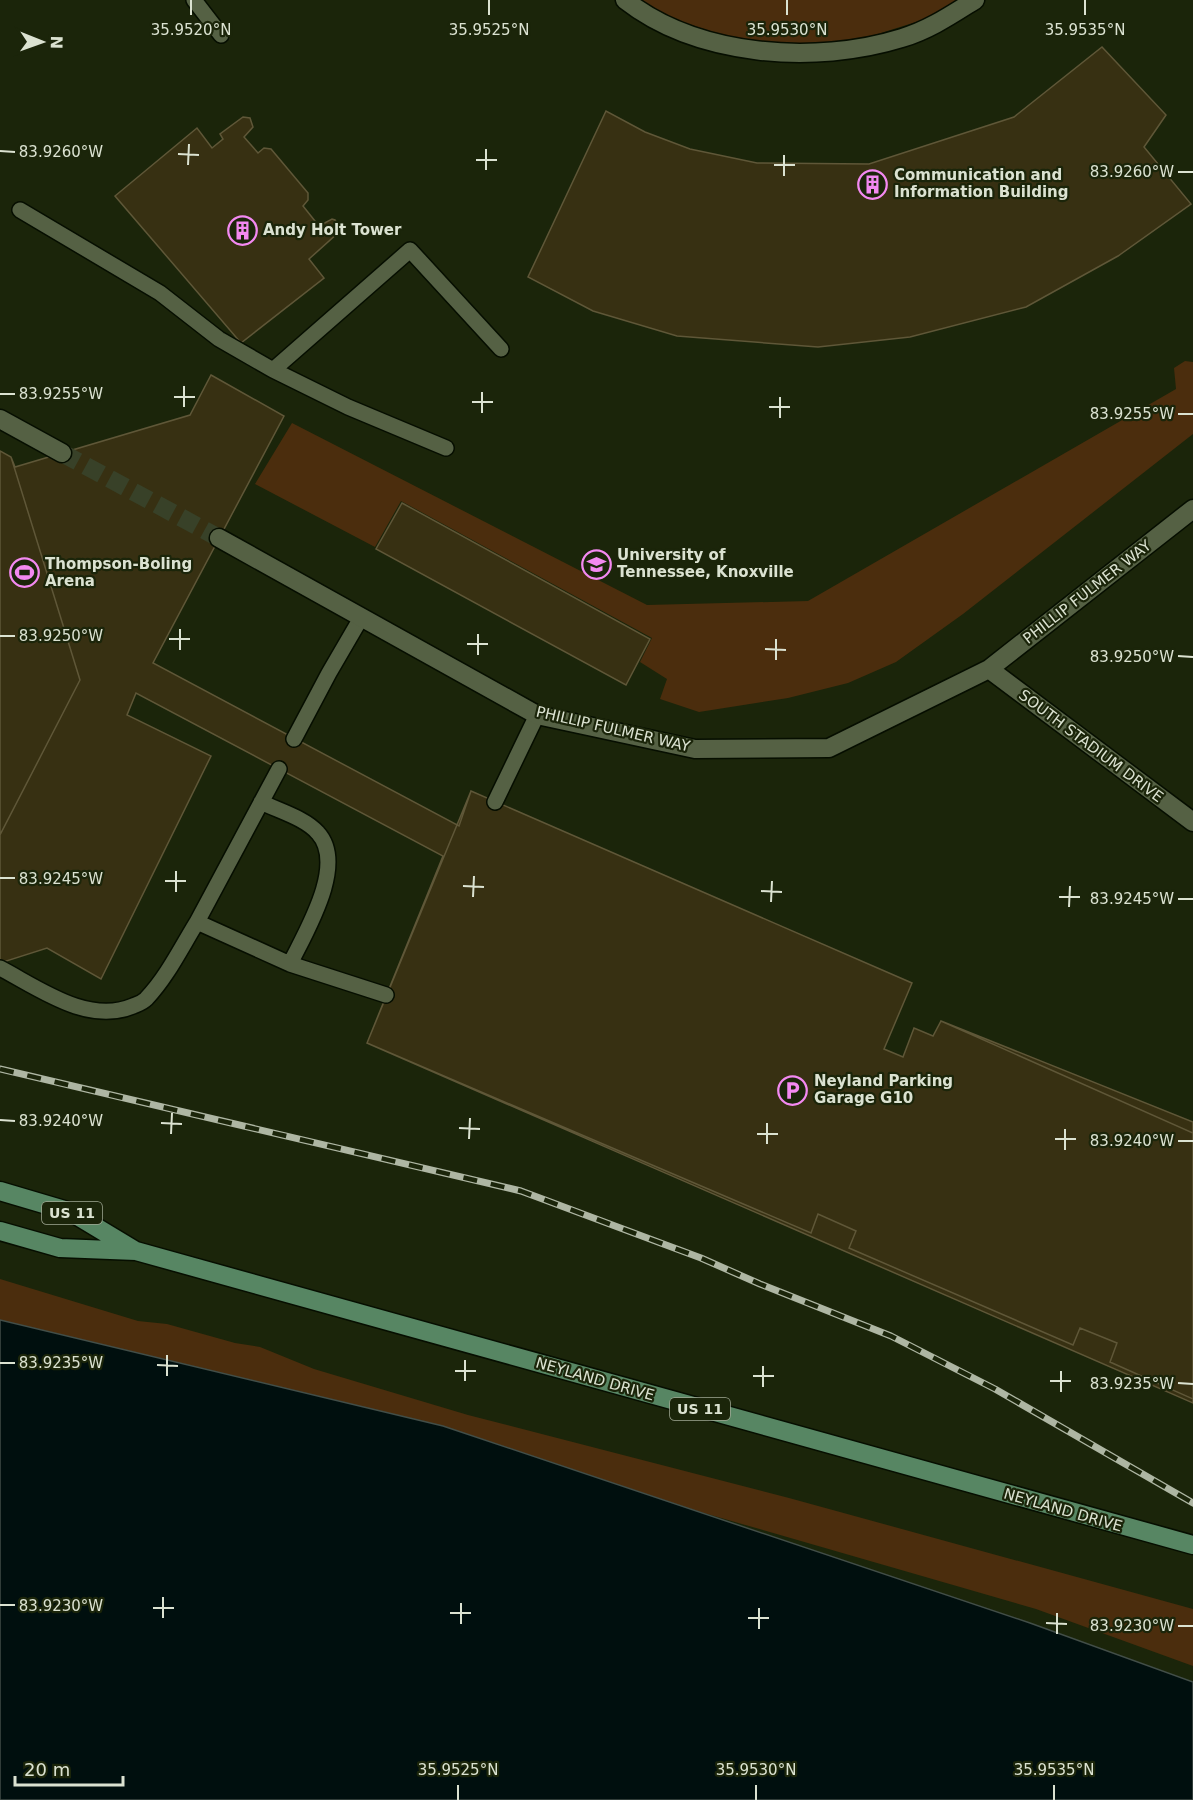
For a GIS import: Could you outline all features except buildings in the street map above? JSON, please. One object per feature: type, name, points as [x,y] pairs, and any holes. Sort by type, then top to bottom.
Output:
[{"type":"main road","name":"NEYLAND DRIVE","points":[[0,1191],[71,1212],[136,1251]]},
{"type":"main road","name":"NEYLAND DRIVE","points":[[0,1231],[60,1248],[136,1251],[1193,1545]]},
{"type":"street","points":[[625,0],[660,22],[692,36],[733,46],[812,53],[859,48],[902,38],[940,22],[975,0]]},
{"type":"street","points":[[0,419],[62,453]]},
{"type":"street","name":"PHILLIP FULMER WAY","points":[[219,538],[537,715],[695,749],[830,748],[989,669],[1193,509]]},
{"type":"street","name":"SOUTH STADIUM DRIVE","points":[[989,669],[1193,822]]},
{"type":"lane","points":[[194,0],[222,35]]},
{"type":"lane","points":[[20,210],[160,293],[219,339],[273,370],[348,407],[446,448]]},
{"type":"lane","points":[[273,370],[410,250],[501,349]]},
{"type":"lane","points":[[294,739],[329,673],[362,618]]},
{"type":"lane","points":[[495,802],[537,715]]},
{"type":"lane","points":[[0,968],[72,1005],[99,1012],[121,1011],[144,1001],[168,972],[279,769]]},
{"type":"lane","points":[[261,802],[305,822],[318,833],[327,846],[325,888],[290,964]]},
{"type":"lane","points":[[197,922],[290,964],[386,995]]},
{"type":"shaded area","points":[[642,0],[957,0],[932,17],[833,48],[754,46],[665,16]]},
{"type":"shaded area","points":[[1185,361],[1193,362],[1193,434],[963,614],[896,662],[848,683],[788,698],[699,712],[660,699],[667,679],[640,662],[652,638],[401,501],[375,547],[255,484],[292,423],[647,605],[808,601],[1176,389],[1174,368]]},
{"type":"shaded area","points":[[0,1279],[138,1321],[167,1324],[235,1343],[260,1347],[314,1369],[468,1415],[789,1498],[1193,1609],[1193,1666],[1036,1609],[697,1511],[443,1426],[0,1320]]},
{"type":"shaded area","points":[[0,1320],[443,1426],[1030,1623],[1193,1682],[1193,1800],[0,1800]]},
{"type":"tunnel","points":[[62,453],[219,538]]},
{"type":"railway","points":[[0,1069],[521,1191],[701,1258],[891,1336],[995,1389],[1193,1503]]},
{"type":"place","name":"Communication and Information Building","points":[[873,184]]},
{"type":"place","name":"Andy Holt Tower","points":[[242,230]]},
{"type":"place","name":"University of Tennessee, Knoxville","points":[[596,564]]},
{"type":"place","name":"Thompson-Boling Arena","points":[[24,573]]},
{"type":"place","name":"Neyland Parking Garage G10","points":[[793,1090]]}]
